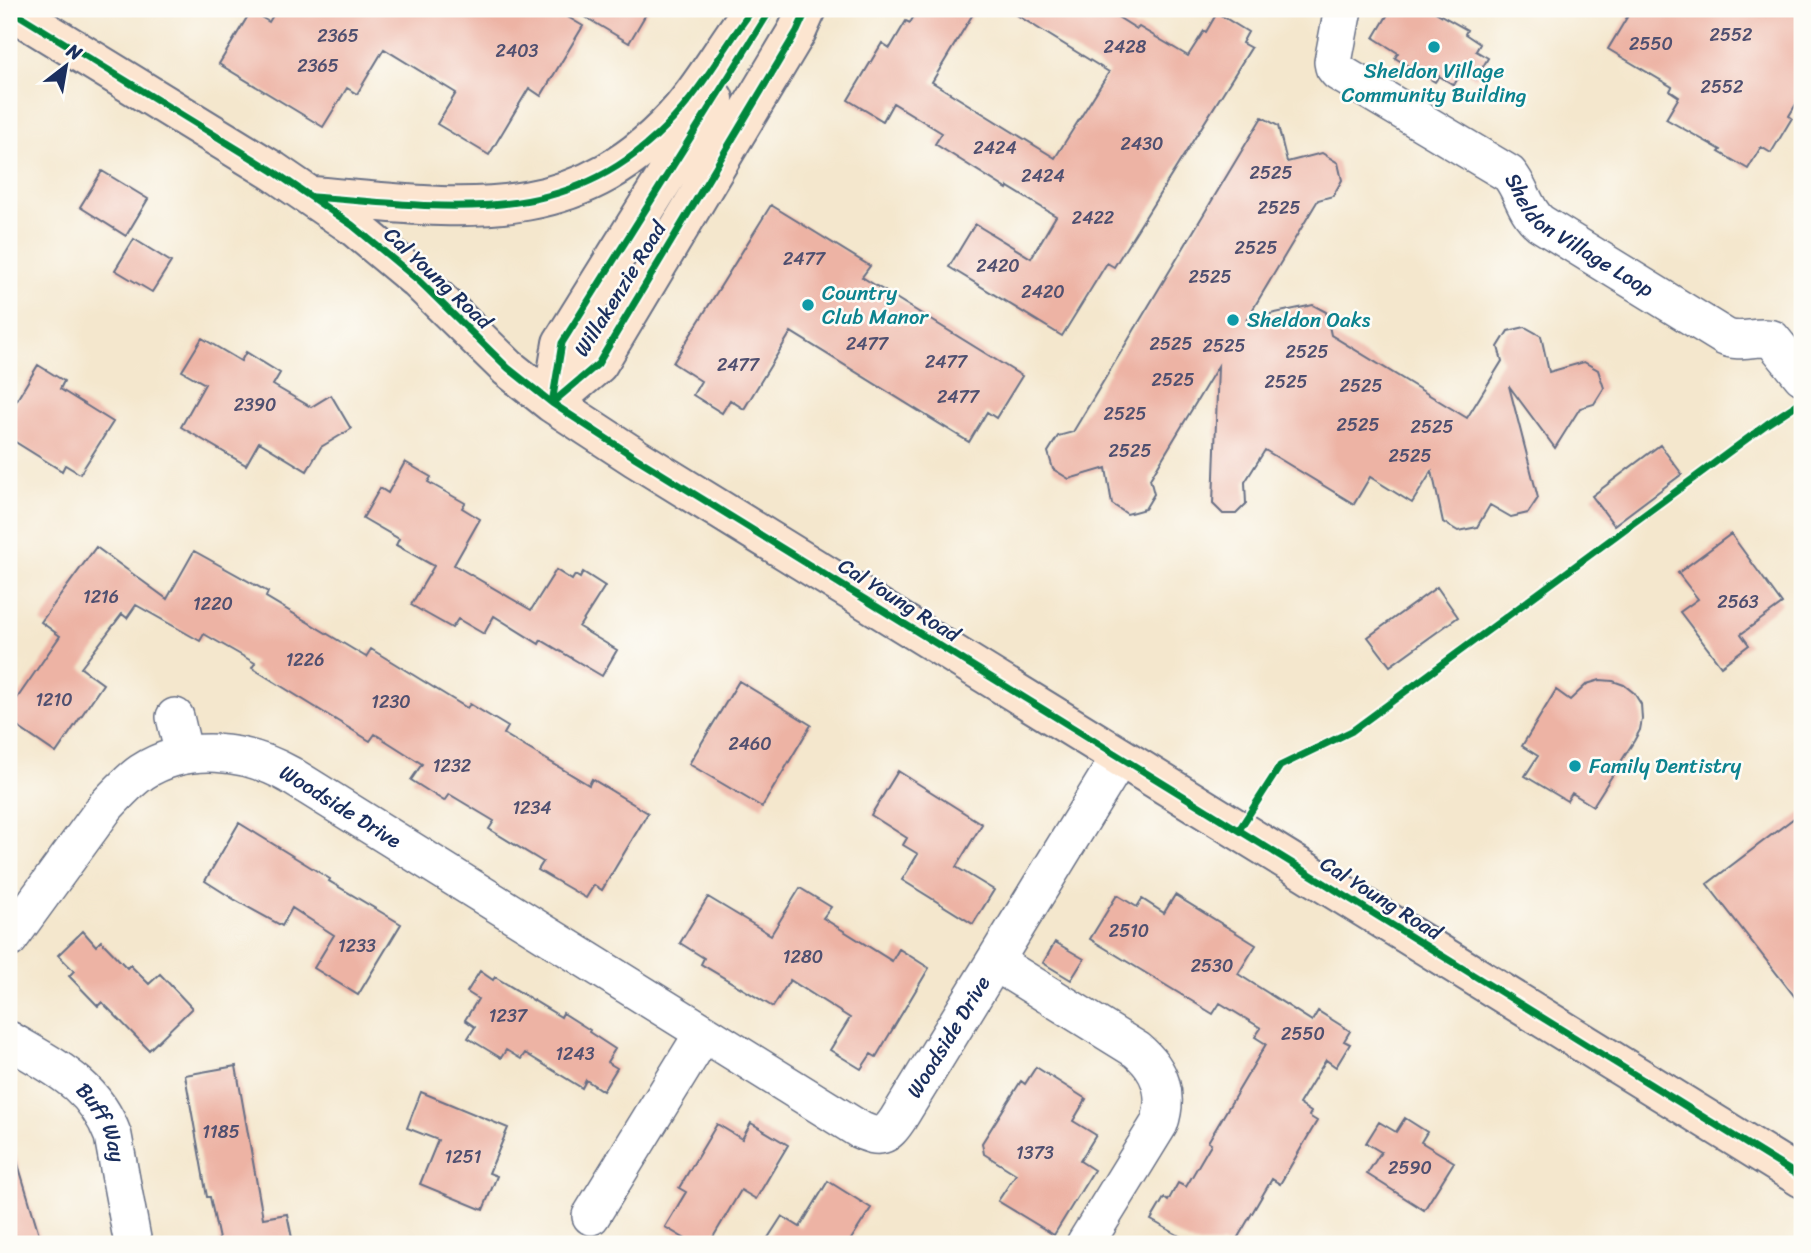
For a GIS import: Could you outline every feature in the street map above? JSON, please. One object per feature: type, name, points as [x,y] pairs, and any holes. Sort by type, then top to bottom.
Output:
[{"type":"main road","name":"Cal Young Road","points":[[9,9],[273,171],[352,225],[389,254],[508,368],[552,403],[636,458],[1802,1178]]},
{"type":"main road","points":[[312,197],[438,206],[489,206],[526,202],[584,184],[636,153],[667,125],[683,108],[753,9]]},
{"type":"main road","name":"Willakenzie Road","points":[[552,403],[562,343],[771,9]]},
{"type":"main road","name":"Willakenzie Road","points":[[552,403],[598,364],[797,31],[807,9]]},
{"type":"street","name":"Sheldon Village Loop","points":[[1343,9],[1333,62],[1338,72],[1509,174],[1517,184],[1529,212],[1539,223],[1725,337],[1735,340],[1772,340],[1802,376]]},
{"type":"street","points":[[175,717],[184,755]]},
{"type":"street","name":"Woodside Drive","points":[[9,939],[106,806],[143,771],[184,755],[232,754],[275,767],[860,1130],[876,1136],[883,1135],[889,1132],[898,1119],[1120,757]]},
{"type":"street","points":[[995,962],[1138,1050],[1152,1065],[1162,1083],[1164,1102],[1159,1124],[1085,1244]]},
{"type":"street","points":[[592,1216],[703,1034]]},
{"type":"street","name":"Buff Way","points":[[9,1040],[76,1083],[96,1102],[107,1120],[113,1136],[133,1244]]},
{"type":"building","points":[[277,9],[554,9],[583,26],[541,96],[529,88],[489,155],[437,124],[456,93],[384,49],[357,94],[347,88],[323,127],[219,64],[251,11],[269,22]]},
{"type":"building","points":[[572,9],[649,9],[629,43]]},
{"type":"building","points":[[918,9],[976,9],[932,82],[1055,158],[1109,72],[1007,9],[1105,9],[1188,56],[1217,13],[1248,32],[1242,43],[1251,48],[1114,267],[1107,263],[1062,336],[949,267],[975,224],[1031,258],[1056,216],[935,144],[942,133],[893,103],[883,121],[848,100],[882,43],[890,48],[906,21],[910,23]]},
{"type":"building","name":"Sheldon Village Community Building","points":[[1391,9],[1430,9],[1467,30],[1465,34],[1480,44],[1476,51],[1488,58],[1476,79],[1462,71],[1454,85],[1439,76],[1435,82],[1395,58],[1398,53],[1374,38]]},
{"type":"building","points":[[1632,9],[1802,9],[1802,94],[1789,116],[1792,118],[1771,153],[1761,147],[1748,169],[1719,152],[1721,150],[1666,119],[1679,97],[1670,91],[1672,87],[1608,49]]},
{"type":"building","name":"Sheldon Oaks","points":[[1262,117],[1278,126],[1287,162],[1322,153],[1338,163],[1342,180],[1333,196],[1318,200],[1247,319],[1313,305],[1326,312],[1331,335],[1467,418],[1502,361],[1498,347],[1508,331],[1525,327],[1541,336],[1549,372],[1584,362],[1598,370],[1604,388],[1594,404],[1580,408],[1555,448],[1509,386],[1538,498],[1528,513],[1511,517],[1490,505],[1477,527],[1458,531],[1443,522],[1432,471],[1412,503],[1370,477],[1354,504],[1265,450],[1245,482],[1246,504],[1236,514],[1223,514],[1213,504],[1218,366],[1150,479],[1154,494],[1145,509],[1127,514],[1112,504],[1106,468],[1069,479],[1053,469],[1048,452],[1058,436],[1073,432]]},
{"type":"building","points":[[102,171],[148,199],[126,236],[80,207]]},
{"type":"building","name":"Country Club Manor","points":[[771,205],[870,266],[862,277],[1022,376],[996,418],[987,412],[969,442],[791,332],[744,409],[730,400],[722,413],[693,395],[701,381],[673,363]]},
{"type":"building","points":[[134,239],[171,262],[152,292],[115,270]]},
{"type":"building","points":[[202,338],[241,361],[246,352],[280,373],[273,385],[311,407],[331,395],[351,429],[321,447],[307,471],[259,442],[246,465],[181,427],[205,384],[182,371]]},
{"type":"building","points":[[38,365],[64,381],[60,389],[113,422],[80,474],[65,465],[62,471],[9,438],[9,413]]},
{"type":"building","points":[[1660,445],[1682,474],[1614,525],[1592,496]]},
{"type":"building","points":[[405,462],[431,477],[428,482],[465,503],[462,508],[480,519],[454,565],[531,610],[556,570],[572,580],[575,575],[580,578],[583,572],[605,586],[579,627],[617,650],[602,676],[541,640],[539,644],[494,616],[484,634],[458,619],[452,628],[411,605],[434,566],[396,545],[399,539],[363,518],[380,488],[388,493]]},
{"type":"building","points":[[1731,534],[1782,604],[1741,634],[1749,645],[1721,666],[1680,612],[1698,599],[1678,573]]},
{"type":"building","points":[[96,547],[167,599],[194,551],[268,592],[266,597],[366,657],[371,649],[467,708],[470,704],[508,727],[504,734],[589,785],[592,779],[648,813],[602,890],[594,885],[586,898],[538,870],[543,862],[489,829],[494,821],[449,794],[444,801],[411,780],[422,764],[375,734],[370,741],[252,668],[255,663],[204,634],[200,641],[136,605],[127,618],[122,614],[81,668],[103,684],[56,753],[9,721],[9,710],[60,636],[41,622]]},
{"type":"building","points":[[1437,587],[1458,617],[1390,666],[1368,637]]},
{"type":"building","name":"Family Dentistry","points":[[1600,680],[1624,685],[1634,693],[1641,704],[1642,719],[1634,741],[1593,806],[1572,793],[1567,801],[1525,776],[1538,756],[1522,746],[1556,690],[1570,700],[1587,684]]},
{"type":"building","points":[[739,681],[811,725],[762,807],[689,764]]},
{"type":"building","points":[[898,771],[982,824],[956,867],[994,890],[973,924],[902,880],[918,854],[903,845],[907,838],[871,815]]},
{"type":"building","points":[[1802,812],[1802,1006],[1707,884]]},
{"type":"building","points":[[239,823],[401,924],[358,995],[314,968],[334,935],[292,908],[282,926],[205,881]]},
{"type":"building","points":[[800,888],[831,907],[823,918],[892,961],[899,949],[929,968],[876,1057],[871,1054],[861,1069],[830,1050],[850,1018],[790,980],[773,1007],[701,964],[704,958],[680,943],[708,897],[771,935]]},
{"type":"building","points":[[1117,895],[1137,907],[1142,899],[1164,913],[1175,895],[1256,945],[1238,974],[1312,1021],[1318,1011],[1350,1031],[1344,1041],[1350,1044],[1336,1067],[1326,1060],[1299,1104],[1311,1112],[1309,1116],[1317,1121],[1280,1184],[1272,1179],[1234,1244],[1194,1244],[1151,1220],[1164,1198],[1168,1201],[1178,1183],[1186,1187],[1211,1144],[1208,1142],[1266,1044],[1255,1037],[1261,1028],[1220,1003],[1213,1014],[1090,939]]},
{"type":"building","points":[[83,931],[96,946],[101,941],[127,968],[130,965],[149,984],[160,974],[192,1008],[149,1050],[102,1002],[98,1006],[69,976],[74,971],[58,955]]},
{"type":"building","points":[[1055,942],[1084,959],[1071,980],[1043,963]]},
{"type":"building","points":[[480,971],[493,980],[495,977],[561,1017],[563,1013],[615,1049],[607,1062],[617,1068],[603,1091],[586,1080],[582,1088],[525,1053],[521,1059],[506,1050],[501,1058],[468,1038],[475,1027],[465,1020],[478,999],[467,992]]},
{"type":"building","points":[[236,1066],[263,1218],[287,1214],[292,1238],[259,1244],[220,1244],[210,1197],[207,1197],[185,1075]]},
{"type":"building","points":[[1036,1067],[1086,1099],[1073,1121],[1096,1135],[1080,1161],[1094,1170],[1054,1235],[998,1201],[1016,1174],[984,1154],[982,1143],[1021,1081],[1025,1084]]},
{"type":"building","points":[[421,1092],[508,1128],[489,1173],[497,1176],[483,1210],[420,1184],[438,1140],[407,1128]]},
{"type":"building","points":[[1405,1118],[1427,1132],[1421,1142],[1454,1162],[1424,1210],[1367,1174],[1381,1152],[1366,1143],[1379,1122],[1396,1132]]},
{"type":"building","points":[[751,1123],[788,1145],[756,1199],[741,1190],[709,1244],[694,1244],[665,1227],[686,1192],[679,1188],[717,1124],[742,1139]]},
{"type":"building","points":[[15,1154],[42,1244],[9,1244],[9,1155]]},
{"type":"building","points":[[828,1181],[871,1208],[848,1244],[764,1244],[782,1216],[800,1227]]},
{"type":"cycle path","points":[[9,9],[273,171],[352,225],[418,280],[508,368],[552,403],[636,458],[1802,1178]]},
{"type":"cycle path","points":[[313,197],[416,205],[512,203],[557,193],[600,176],[642,148],[682,109],[753,9]]},
{"type":"cycle path","points":[[552,403],[562,343],[771,9]]},
{"type":"cycle path","points":[[552,403],[598,364],[797,31],[807,9]]},
{"type":"cycle path","points":[[1239,830],[1280,766],[1352,731],[1767,424],[1802,401]]},
{"type":"place","name":"Sheldon Village Community Building","points":[[1434,47]]},
{"type":"place","name":"Country Club Manor","points":[[808,305]]},
{"type":"place","name":"Sheldon Oaks","points":[[1233,320]]},
{"type":"place","name":"Family Dentistry","points":[[1575,766]]}]
